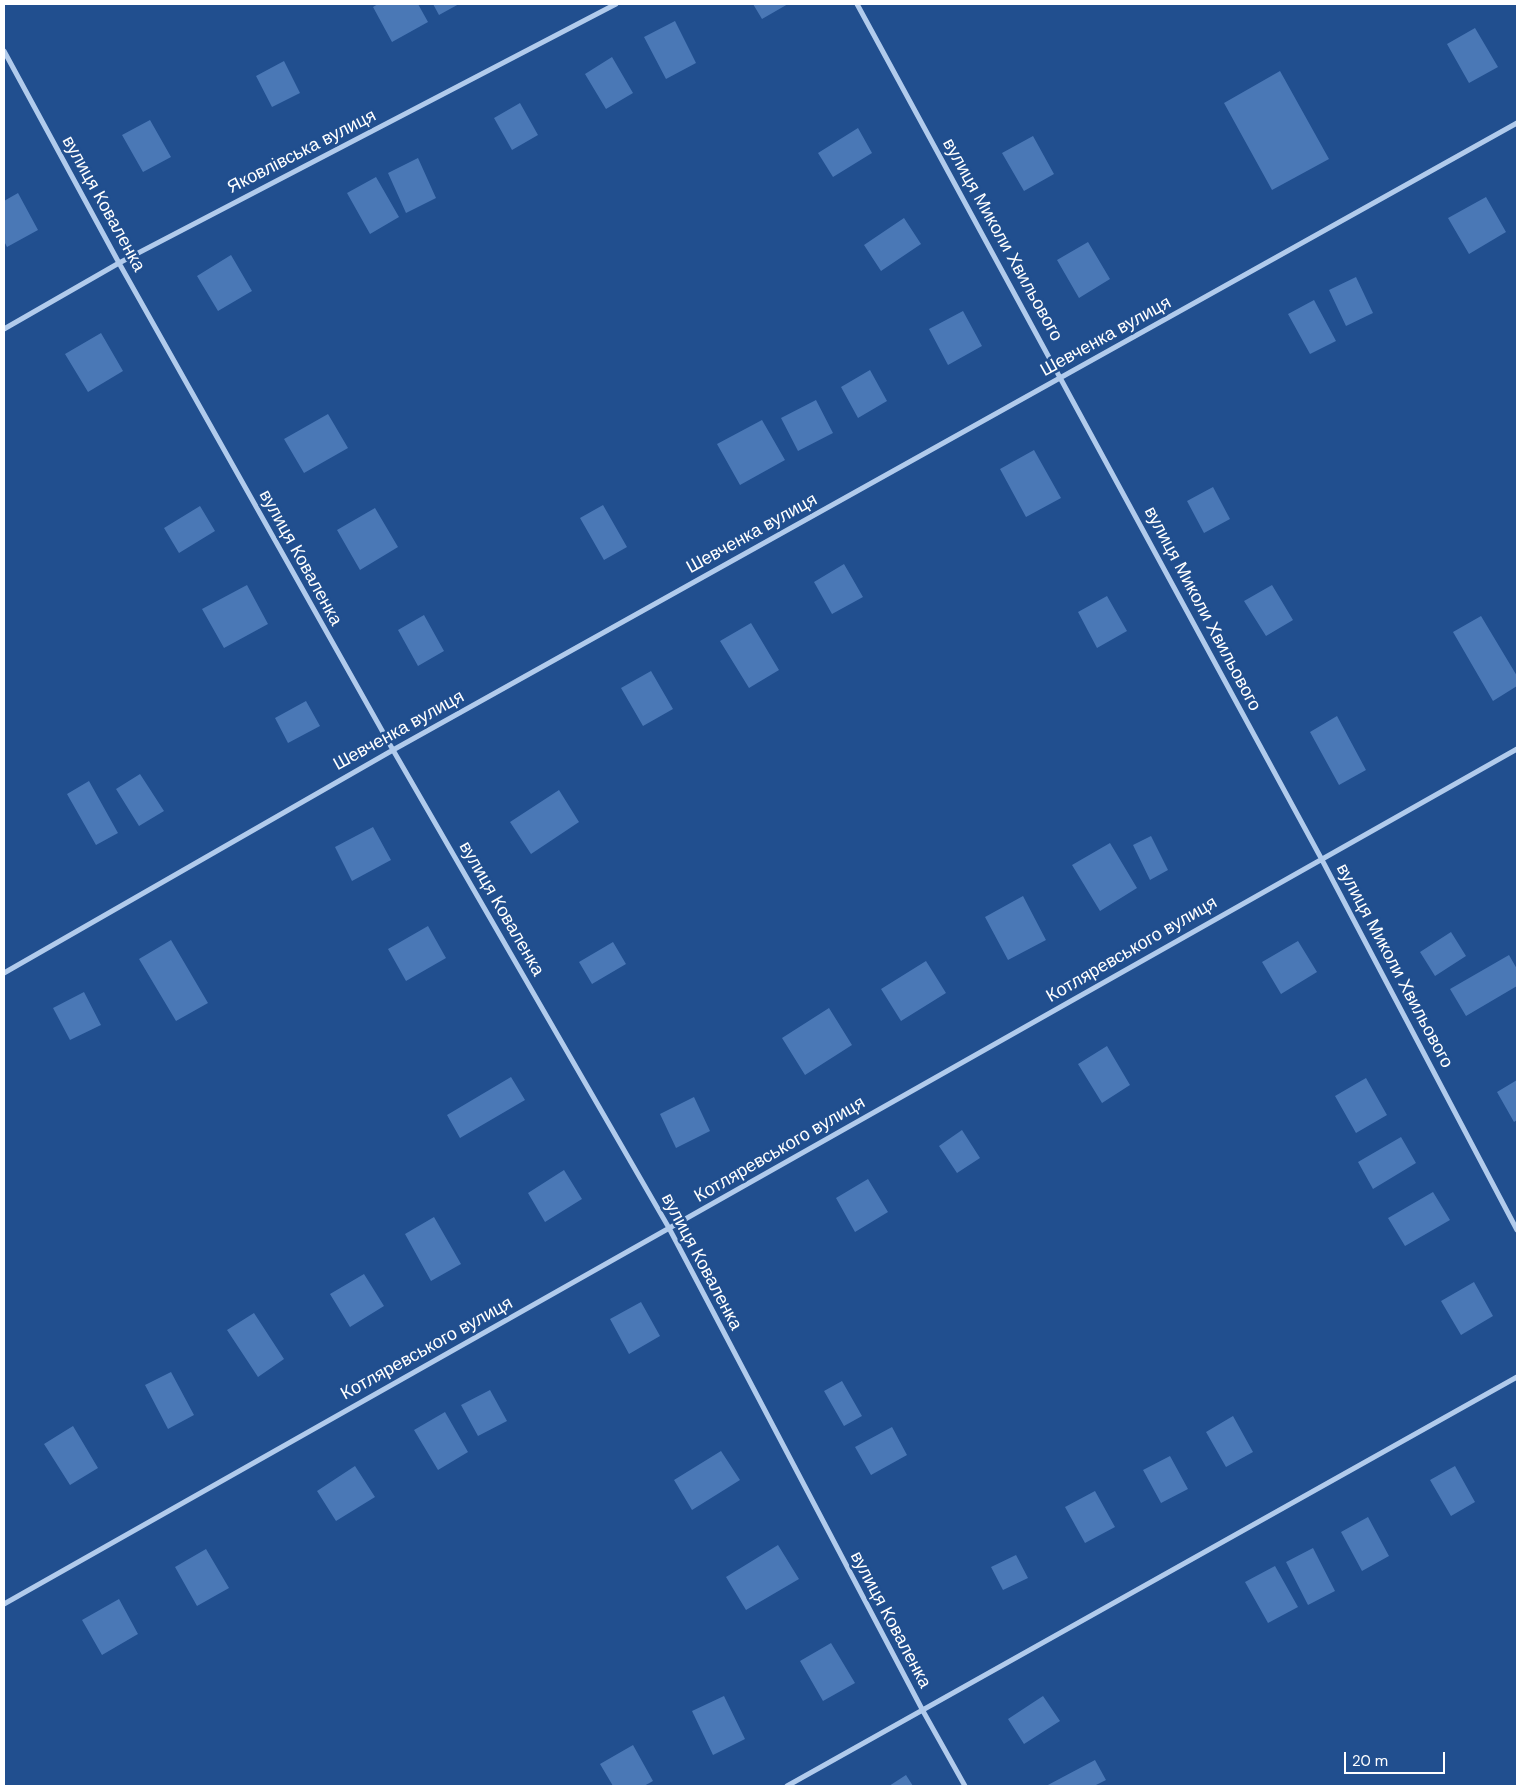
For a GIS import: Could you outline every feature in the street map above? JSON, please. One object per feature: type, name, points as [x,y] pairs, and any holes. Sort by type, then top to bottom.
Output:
[{"type":"street","name":"Яковлівська вулиця","points":[[4,329],[118,263],[616,4]]},
{"type":"street","name":"вулиця Миколи Хвильового","points":[[857,4],[1321,858],[1517,1230]]},
{"type":"street","name":"вулиця Коваленка","points":[[4,51],[118,263],[392,750],[669,1228],[922,1711],[965,1786]]},
{"type":"street","name":"Шевченка вулиця","points":[[4,973],[392,750],[1517,123]]},
{"type":"street","name":"Котляревського вулиця","points":[[4,1604],[1517,748]]},
{"type":"street","points":[[787,1786],[1517,1377]]},
{"type":"building","points":[[378,4],[418,4],[428,22],[392,42],[373,7]]},
{"type":"building","points":[[433,4],[459,4],[439,15]]},
{"type":"building","points":[[753,4],[788,4],[762,19]]},
{"type":"building","points":[[675,21],[696,63],[666,79],[644,37]]},
{"type":"building","points":[[1475,28],[1498,67],[1469,83],[1447,44]]},
{"type":"building","points":[[612,57],[633,93],[606,109],[585,74]]},
{"type":"building","points":[[284,61],[300,93],[272,107],[256,76]]},
{"type":"building","points":[[1280,71],[1329,159],[1272,190],[1224,103]]},
{"type":"building","points":[[520,103],[538,135],[512,150],[494,118]]},
{"type":"building","points":[[150,120],[171,157],[143,172],[122,135]]},
{"type":"building","points":[[858,128],[872,153],[833,177],[818,153]]},
{"type":"building","points":[[1033,136],[1054,174],[1024,191],[1002,153]]},
{"type":"building","points":[[418,158],[436,198],[406,213],[388,173]]},
{"type":"building","points":[[376,177],[399,217],[370,234],[347,193]]},
{"type":"building","points":[[18,193],[38,230],[7,247],[4,241],[4,201]]},
{"type":"building","points":[[1486,197],[1506,232],[1469,254],[1448,218]]},
{"type":"building","points":[[904,218],[921,244],[881,271],[864,245]]},
{"type":"building","points":[[1088,242],[1110,279],[1079,298],[1057,260]]},
{"type":"building","points":[[231,255],[252,291],[218,311],[197,276]]},
{"type":"building","points":[[1356,277],[1373,313],[1346,326],[1329,290]]},
{"type":"building","points":[[1314,300],[1336,341],[1310,354],[1288,314]]},
{"type":"building","points":[[963,311],[982,346],[948,365],[929,329]]},
{"type":"building","points":[[101,333],[123,371],[88,392],[65,354]]},
{"type":"building","points":[[870,370],[887,401],[858,418],[841,387]]},
{"type":"building","points":[[816,400],[833,433],[798,451],[781,418]]},
{"type":"building","points":[[328,414],[348,448],[304,473],[284,439]]},
{"type":"building","points":[[762,420],[785,460],[740,485],[717,444]]},
{"type":"building","points":[[1034,450],[1061,498],[1026,517],[1000,469]]},
{"type":"building","points":[[1213,487],[1230,519],[1204,533],[1187,501]]},
{"type":"building","points":[[603,505],[627,547],[604,560],[580,518]]},
{"type":"building","points":[[200,506],[215,531],[179,553],[164,528]]},
{"type":"building","points":[[375,508],[398,547],[360,570],[337,530]]},
{"type":"building","points":[[844,564],[863,597],[832,614],[814,582]]},
{"type":"building","points":[[247,585],[268,624],[224,648],[202,609]]},
{"type":"building","points":[[1272,585],[1293,620],[1266,636],[1244,601]]},
{"type":"building","points":[[1107,596],[1127,631],[1097,648],[1078,612]]},
{"type":"building","points":[[424,615],[444,651],[418,666],[398,630]]},
{"type":"building","points":[[1481,616],[1517,676],[1517,686],[1493,701],[1453,632]]},
{"type":"building","points":[[751,623],[779,670],[749,688],[720,641]]},
{"type":"building","points":[[651,671],[673,709],[643,726],[621,688]]},
{"type":"building","points":[[306,701],[320,726],[288,743],[275,718]]},
{"type":"building","points":[[1337,716],[1366,770],[1339,785],[1310,732]]},
{"type":"building","points":[[140,774],[164,811],[139,826],[116,789]]},
{"type":"building","points":[[89,781],[118,833],[96,845],[67,794]]},
{"type":"building","points":[[559,790],[579,822],[531,854],[510,822]]},
{"type":"building","points":[[373,827],[391,860],[352,881],[335,847]]},
{"type":"building","points":[[1151,836],[1168,870],[1150,880],[1133,845]]},
{"type":"building","points":[[1110,843],[1137,888],[1100,911],[1072,865]]},
{"type":"building","points":[[1023,896],[1046,940],[1008,960],[985,917]]},
{"type":"building","points":[[428,926],[446,958],[406,981],[388,949]]},
{"type":"building","points":[[1451,932],[1466,956],[1435,976],[1420,952]]},
{"type":"building","points":[[171,940],[208,1003],[176,1021],[139,959]]},
{"type":"building","points":[[1298,941],[1317,972],[1281,994],[1262,962]]},
{"type":"building","points":[[613,942],[626,964],[592,984],[579,962]]},
{"type":"building","points":[[1509,955],[1517,969],[1517,986],[1466,1016],[1450,989]]},
{"type":"building","points":[[926,961],[946,993],[901,1021],[881,989]]},
{"type":"building","points":[[84,992],[101,1025],[70,1040],[53,1008]]},
{"type":"building","points":[[829,1008],[852,1045],[805,1075],[782,1038]]},
{"type":"building","points":[[1107,1046],[1130,1085],[1102,1103],[1078,1064]]},
{"type":"building","points":[[511,1077],[525,1100],[460,1138],[447,1115]]},
{"type":"building","points":[[1366,1078],[1387,1115],[1356,1133],[1335,1096]]},
{"type":"building","points":[[1517,1080],[1517,1120],[1514,1122],[1497,1092]]},
{"type":"building","points":[[694,1097],[710,1131],[676,1148],[660,1114]]},
{"type":"building","points":[[962,1130],[980,1158],[957,1173],[939,1146]]},
{"type":"building","points":[[1401,1137],[1416,1163],[1373,1189],[1358,1162]]},
{"type":"building","points":[[564,1170],[582,1199],[545,1222],[528,1193]]},
{"type":"building","points":[[868,1179],[888,1212],[855,1232],[836,1198]]},
{"type":"building","points":[[1433,1192],[1450,1220],[1405,1246],[1388,1218]]},
{"type":"building","points":[[434,1217],[461,1264],[431,1281],[405,1234]]},
{"type":"building","points":[[364,1274],[384,1306],[350,1327],[330,1294]]},
{"type":"building","points":[[1474,1282],[1493,1316],[1461,1335],[1441,1301]]},
{"type":"building","points":[[641,1302],[660,1336],[629,1354],[610,1319]]},
{"type":"building","points":[[254,1313],[284,1359],[258,1377],[227,1330]]},
{"type":"building","points":[[171,1372],[194,1415],[168,1429],[145,1385]]},
{"type":"building","points":[[842,1381],[862,1416],[844,1426],[824,1391]]},
{"type":"building","points":[[490,1390],[507,1421],[478,1436],[461,1405]]},
{"type":"building","points":[[445,1412],[468,1452],[438,1470],[414,1430]]},
{"type":"building","points":[[1233,1416],[1253,1452],[1226,1467],[1206,1432]]},
{"type":"building","points":[[73,1426],[98,1468],[70,1485],[44,1444]]},
{"type":"building","points":[[892,1427],[907,1455],[871,1475],[855,1447]]},
{"type":"building","points":[[721,1451],[740,1480],[692,1510],[674,1480]]},
{"type":"building","points":[[1170,1456],[1188,1489],[1161,1503],[1143,1470]]},
{"type":"building","points":[[355,1466],[375,1497],[336,1521],[317,1491]]},
{"type":"building","points":[[1455,1466],[1475,1502],[1451,1516],[1430,1480]]},
{"type":"building","points":[[1095,1491],[1115,1527],[1085,1543],[1065,1507]]},
{"type":"building","points":[[1368,1517],[1389,1556],[1362,1571],[1341,1532]]},
{"type":"building","points":[[778,1545],[799,1579],[746,1610],[726,1577]]},
{"type":"building","points":[[1313,1548],[1335,1591],[1308,1605],[1286,1562]]},
{"type":"building","points":[[206,1549],[229,1588],[197,1606],[175,1567]]},
{"type":"building","points":[[1016,1555],[1028,1578],[1003,1590],[991,1567]]},
{"type":"building","points":[[1275,1566],[1298,1607],[1268,1623],[1245,1582]]},
{"type":"building","points":[[119,1599],[138,1634],[102,1655],[82,1620]]},
{"type":"building","points":[[831,1643],[855,1683],[823,1701],[800,1661]]},
{"type":"building","points":[[724,1696],[745,1739],[713,1755],[692,1711]]},
{"type":"building","points":[[1043,1696],[1060,1721],[1024,1744],[1008,1719]]},
{"type":"building","points":[[633,1745],[653,1781],[644,1786],[613,1786],[600,1764]]},
{"type":"building","points":[[1095,1760],[1106,1780],[1094,1786],[1046,1786]]},
{"type":"building","points":[[906,1775],[913,1786],[889,1786]]}]
